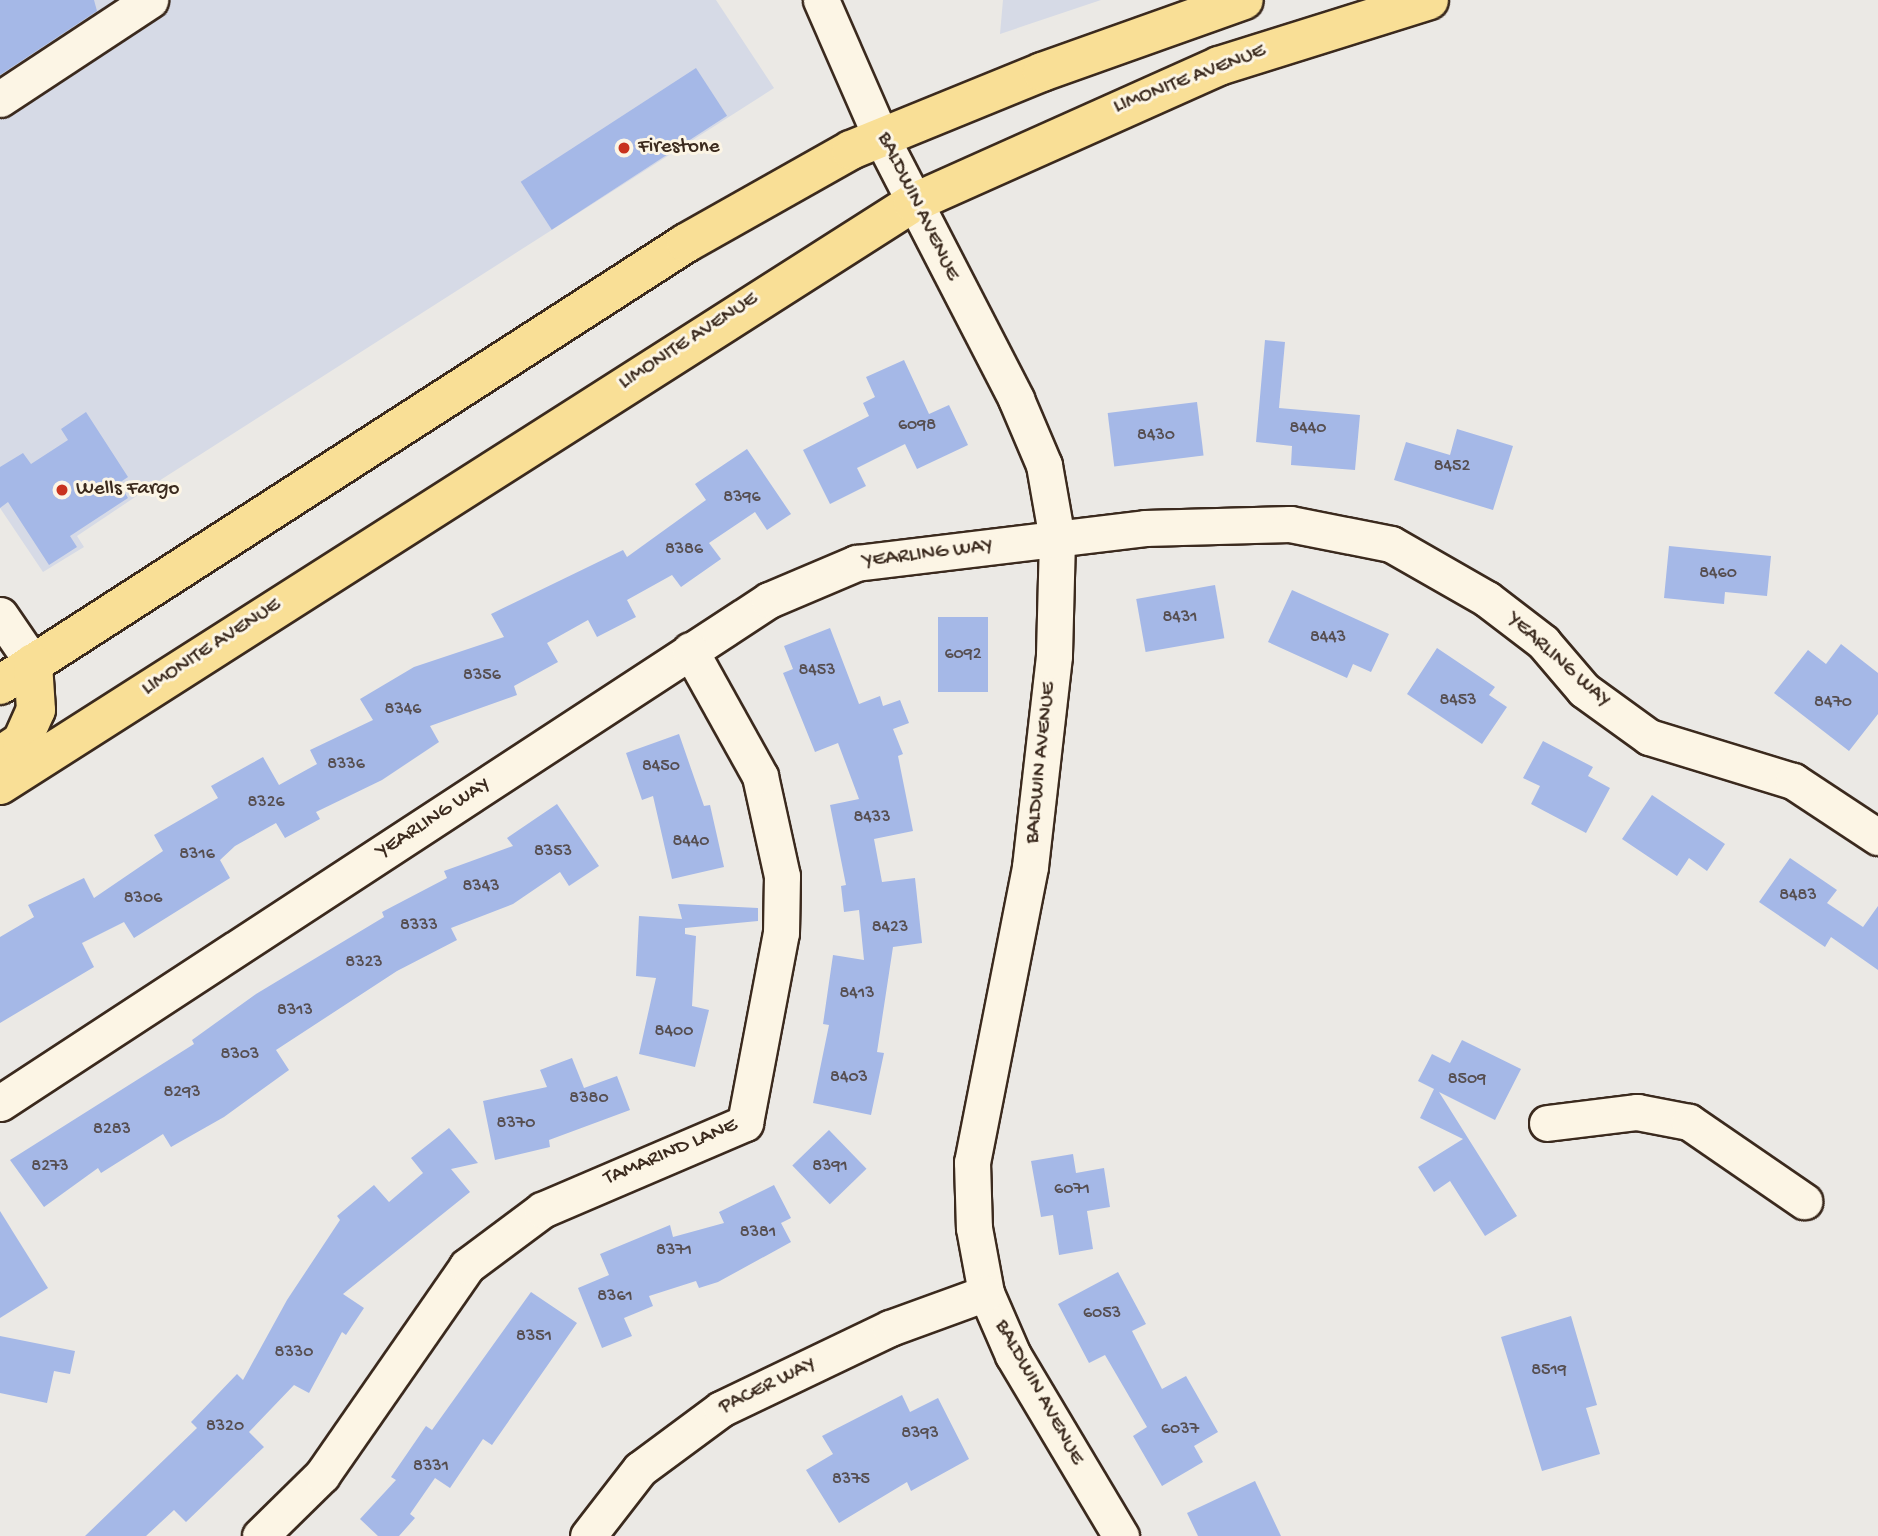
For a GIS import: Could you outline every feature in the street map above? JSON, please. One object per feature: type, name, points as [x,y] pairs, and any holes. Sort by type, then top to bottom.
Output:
[{"type":"main road","points":[[0,685],[686,243],[880,135],[1244,0]]},
{"type":"main road","name":"LIMONITE AVENUE","points":[[0,785],[913,202],[1219,66],[1429,0]]},
{"type":"main road","points":[[0,757],[22,741],[36,710],[33,663]]},
{"type":"street","name":"BALDWIN AVENUE","points":[[821,0],[880,135],[1016,399],[1044,465],[1057,539],[1054,656],[1030,867],[972,1162],[974,1228],[986,1293],[1013,1355],[1121,1536]]},
{"type":"street","points":[[0,99],[140,3]]},
{"type":"street","name":"YEARLING WAY","points":[[0,1103],[769,600],[856,563],[1145,528],[1290,524],[1391,544],[1487,599],[1542,642],[1584,691],[1649,737],[1793,781],[1878,837]]},
{"type":"street","points":[[0,615],[33,663]]},
{"type":"street","name":"TAMARIND LANE","points":[[260,1536],[322,1475],[467,1266],[541,1210],[745,1123],[781,933],[782,876],[760,776],[690,650]]},
{"type":"street","points":[[1547,1123],[1637,1112],[1689,1122],[1804,1201]]},
{"type":"street","name":"PACER WAY","points":[[589,1536],[640,1469],[721,1409],[890,1328],[986,1293]]},
{"type":"shaded area","points":[[0,0],[716,0],[774,88],[162,479],[77,536],[84,547],[43,572],[0,508]]},
{"type":"shaded area","points":[[1003,0],[1101,0],[1000,34]]},
{"type":"building","points":[[0,0],[94,0],[97,11],[0,75]]},
{"type":"building","name":"Firestone","points":[[696,68],[727,116],[552,230],[521,182]]},
{"type":"building","points":[[1265,340],[1285,342],[1279,408],[1360,415],[1355,470],[1291,465],[1292,446],[1256,442]]},
{"type":"building","points":[[904,360],[929,414],[949,405],[968,445],[917,469],[905,444],[857,468],[866,486],[830,504],[803,450],[869,416],[863,403],[875,397],[866,377]]},
{"type":"building","points":[[1197,402],[1204,456],[1114,467],[1108,413]]},
{"type":"building","name":"Wells Fargo","points":[[86,412],[128,477],[119,483],[128,498],[70,536],[77,547],[49,565],[8,502],[0,508],[0,467],[23,453],[31,464],[68,440],[61,429]]},
{"type":"building","points":[[1457,429],[1513,446],[1493,510],[1394,480],[1406,442],[1450,455]]},
{"type":"building","points":[[747,449],[791,514],[767,530],[755,512],[709,543],[721,559],[681,587],[672,575],[627,600],[636,617],[597,637],[588,620],[547,643],[558,662],[514,686],[517,695],[430,726],[439,742],[382,780],[316,812],[320,819],[285,838],[276,823],[235,846],[220,860],[230,878],[134,938],[124,922],[82,943],[94,967],[0,1023],[0,937],[34,917],[28,905],[84,878],[94,898],[163,851],[154,835],[218,798],[211,786],[263,757],[279,785],[317,764],[310,750],[373,720],[360,699],[414,667],[504,637],[491,614],[623,550],[627,557],[706,500],[695,484]]},
{"type":"building","points":[[1669,546],[1771,556],[1767,596],[1725,592],[1724,604],[1664,598]]},
{"type":"building","points":[[1215,585],[1224,638],[1146,652],[1136,599]]},
{"type":"building","points":[[1292,590],[1389,634],[1371,672],[1353,664],[1347,678],[1268,642]]},
{"type":"building","points":[[938,617],[988,617],[988,692],[938,692]]},
{"type":"building","points":[[830,628],[859,704],[880,696],[883,706],[900,700],[909,723],[893,729],[903,754],[898,756],[913,831],[874,839],[882,882],[915,878],[922,943],[893,947],[877,1052],[884,1053],[871,1115],[813,1103],[829,1025],[823,1024],[833,955],[864,960],[859,910],[844,912],[841,886],[846,885],[830,805],[859,799],[838,743],[815,752],[783,673],[793,669],[784,646]]},
{"type":"building","points":[[1841,644],[1878,673],[1878,714],[1849,751],[1774,693],[1808,650],[1826,664]]},
{"type":"building","points":[[1437,648],[1495,687],[1489,695],[1507,707],[1482,744],[1407,694]]},
{"type":"building","points":[[679,734],[704,806],[710,805],[724,867],[672,879],[653,796],[642,800],[626,753]]},
{"type":"building","points":[[1543,741],[1593,767],[1588,776],[1610,788],[1586,833],[1531,804],[1540,786],[1523,778]]},
{"type":"building","points":[[1652,795],[1725,844],[1707,871],[1689,858],[1677,876],[1622,839]]},
{"type":"building","points":[[557,804],[599,866],[569,886],[560,872],[513,904],[451,928],[457,940],[397,971],[276,1050],[289,1070],[224,1117],[171,1147],[163,1134],[101,1173],[98,1168],[44,1207],[10,1160],[194,1044],[192,1040],[256,994],[384,917],[382,912],[447,878],[444,871],[513,846],[507,838]]},
{"type":"building","points":[[1790,858],[1837,890],[1827,903],[1863,927],[1878,906],[1878,970],[1831,937],[1825,947],[1759,902]]},
{"type":"building","points":[[678,904],[758,908],[758,921],[685,928],[685,934],[696,936],[692,1006],[709,1010],[695,1067],[639,1054],[656,978],[636,976],[639,916],[682,919]]},
{"type":"building","points":[[1462,1040],[1521,1069],[1495,1120],[1439,1092],[1517,1216],[1485,1236],[1450,1181],[1434,1192],[1418,1167],[1463,1139],[1420,1118],[1434,1089],[1418,1081],[1432,1054],[1450,1063]]},
{"type":"building","points":[[572,1058],[584,1088],[617,1076],[630,1110],[549,1140],[550,1147],[495,1160],[483,1101],[547,1087],[540,1070]]},
{"type":"building","points":[[449,1128],[478,1163],[451,1169],[470,1192],[343,1294],[364,1308],[346,1335],[342,1332],[309,1393],[294,1385],[249,1432],[264,1447],[186,1522],[174,1510],[146,1536],[85,1536],[197,1428],[191,1422],[237,1374],[243,1380],[287,1300],[340,1220],[337,1216],[374,1185],[389,1202],[423,1173],[411,1158]]},
{"type":"building","points":[[829,1130],[867,1169],[830,1204],[792,1165]]},
{"type":"building","points":[[1073,1154],[1076,1173],[1104,1168],[1110,1207],[1087,1211],[1093,1249],[1059,1255],[1053,1215],[1041,1217],[1031,1161]]},
{"type":"building","points":[[774,1185],[791,1218],[781,1223],[791,1242],[718,1282],[699,1288],[696,1281],[649,1296],[653,1306],[624,1318],[632,1336],[602,1348],[578,1288],[609,1275],[600,1254],[670,1225],[673,1237],[724,1223],[719,1212]]},
{"type":"building","points":[[0,1211],[48,1288],[0,1318]]},
{"type":"building","points":[[1118,1272],[1146,1324],[1132,1331],[1162,1389],[1186,1376],[1218,1432],[1194,1446],[1203,1462],[1162,1486],[1133,1436],[1147,1427],[1105,1355],[1089,1363],[1058,1304]]},
{"type":"building","points":[[531,1292],[577,1323],[492,1445],[483,1439],[450,1488],[435,1478],[410,1514],[415,1518],[399,1536],[378,1536],[360,1519],[396,1480],[391,1477],[426,1426],[432,1430]]},
{"type":"building","points":[[1571,1316],[1597,1405],[1586,1408],[1600,1454],[1542,1471],[1501,1337]]},
{"type":"building","points":[[0,1336],[75,1351],[70,1374],[54,1371],[47,1403],[0,1393]]},
{"type":"building","points":[[902,1395],[910,1412],[938,1398],[969,1459],[911,1491],[907,1482],[839,1523],[806,1470],[833,1454],[822,1436]]},
{"type":"building","points":[[1255,1481],[1281,1536],[1198,1536],[1187,1513]]},
{"type":"place","name":"Firestone","points":[[624,148]]},
{"type":"place","name":"Wells Fargo","points":[[62,490]]}]
